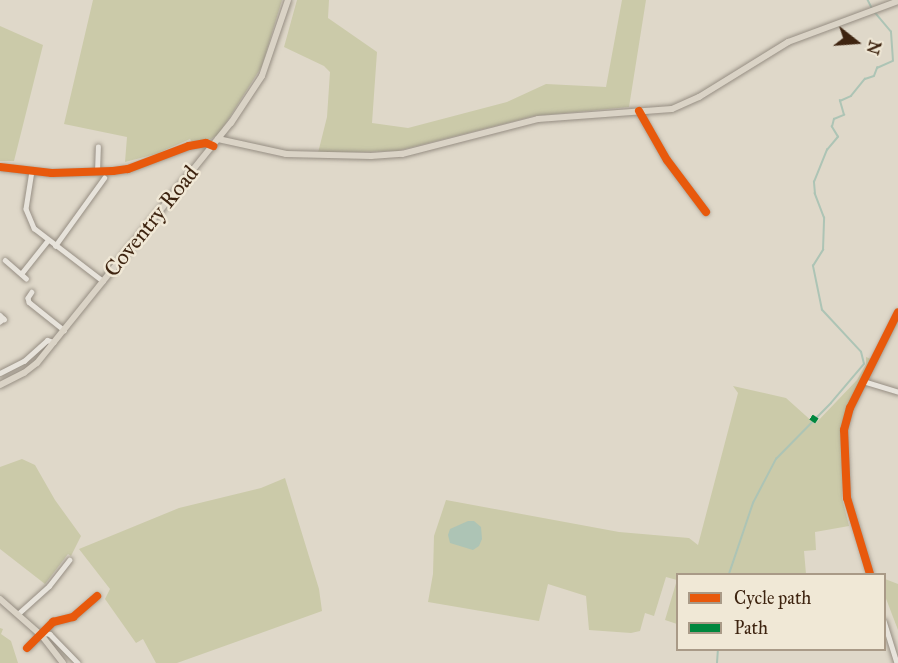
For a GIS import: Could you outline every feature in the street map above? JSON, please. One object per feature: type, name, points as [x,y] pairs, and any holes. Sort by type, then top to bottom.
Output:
[{"type":"main road","name":"Coventry Road","points":[[0,385],[32,368],[213,146],[262,76],[288,0]]},
{"type":"main road","points":[[218,139],[302,156],[402,154],[538,119],[672,109],[686,104],[788,42],[898,1]]},
{"type":"main road","points":[[0,599],[41,635],[61,661]]},
{"type":"street","points":[[639,111],[667,160],[706,212]]},
{"type":"street","points":[[0,167],[32,171],[97,172],[128,169],[206,143],[213,146]]},
{"type":"street","points":[[97,172],[98,150],[106,153]]},
{"type":"street","points":[[32,171],[27,215],[34,228],[103,281]]},
{"type":"street","points":[[56,246],[91,200],[104,178]]},
{"type":"street","points":[[5,260],[24,276],[48,240]]},
{"type":"street","points":[[32,292],[28,298],[29,302],[64,330]]},
{"type":"street","points":[[870,573],[852,522],[847,498],[844,463],[846,418],[898,312]]},
{"type":"street","points":[[0,315],[4,319],[0,322]]},
{"type":"street","name":"Coventry Road","points":[[0,373],[24,361],[47,340],[54,342]]},
{"type":"street","points":[[863,381],[898,392]]},
{"type":"street","points":[[18,613],[49,586],[69,560]]},
{"type":"street","points":[[27,648],[52,622],[73,617],[97,596]]},
{"type":"street","points":[[886,624],[897,663]]},
{"type":"street","points":[[41,635],[50,634],[78,663]]},
{"type":"street","points":[[61,661],[67,652]]},
{"type":"shaded area","points":[[93,0],[282,0],[262,66],[219,134],[211,139],[192,142],[190,139],[156,154],[125,162],[127,137],[64,124]]},
{"type":"shaded area","points":[[297,0],[329,0],[328,18],[377,52],[372,123],[408,128],[507,102],[546,84],[606,87],[622,0],[646,0],[629,107],[534,116],[397,151],[318,153],[327,117],[330,72],[324,66],[284,47]]},
{"type":"shaded area","points":[[0,26],[43,45],[14,161],[0,161]]},
{"type":"shaded area","points":[[866,357],[871,359],[842,426],[842,498],[849,526],[815,532],[816,550],[804,551],[806,573],[676,573],[676,580],[666,577],[654,616],[645,613],[640,631],[631,633],[589,630],[586,596],[548,584],[539,621],[428,602],[433,574],[434,536],[446,500],[619,532],[689,538],[698,545],[738,393],[733,386],[786,398],[815,424],[857,380],[866,364]]},
{"type":"shaded area","points":[[22,459],[35,465],[55,500],[81,536],[71,556],[68,554],[45,584],[0,549],[0,467]]},
{"type":"shaded area","points":[[285,478],[319,589],[322,611],[177,663],[156,663],[143,639],[136,643],[105,599],[110,589],[79,549],[179,508],[261,488]]},
{"type":"shaded area","points":[[468,521],[474,521],[481,527],[482,539],[479,546],[473,550],[450,543],[448,535],[450,529]]},
{"type":"shaded area","points":[[886,579],[898,584],[898,630],[886,599]]},
{"type":"shaded area","points":[[676,583],[676,624],[665,620]]},
{"type":"shaded area","points":[[0,628],[3,629],[1,634],[11,641],[18,663],[0,663]]},
{"type":"waterway","points":[[868,0],[872,8]]},
{"type":"waterway","points":[[729,573],[753,503],[776,459],[831,403],[864,364],[861,352],[822,310],[813,266],[823,250],[824,218],[815,194],[814,182],[827,150],[838,137],[832,127],[834,119],[844,115],[840,101],[851,96],[865,79],[874,76],[877,68],[893,61],[891,32],[874,12]]},
{"type":"waterway","points":[[717,663],[718,651]]},
{"type":"marked path","points":[[811,417],[817,421]]},
{"type":"cycle path","points":[[639,111],[667,160],[706,212]]},
{"type":"cycle path","points":[[0,167],[52,173],[113,171],[128,169],[189,146],[206,143],[213,146]]},
{"type":"cycle path","points":[[870,573],[847,498],[844,430],[850,408],[898,312]]},
{"type":"cycle path","points":[[27,648],[53,622],[73,617],[97,596]]}]
